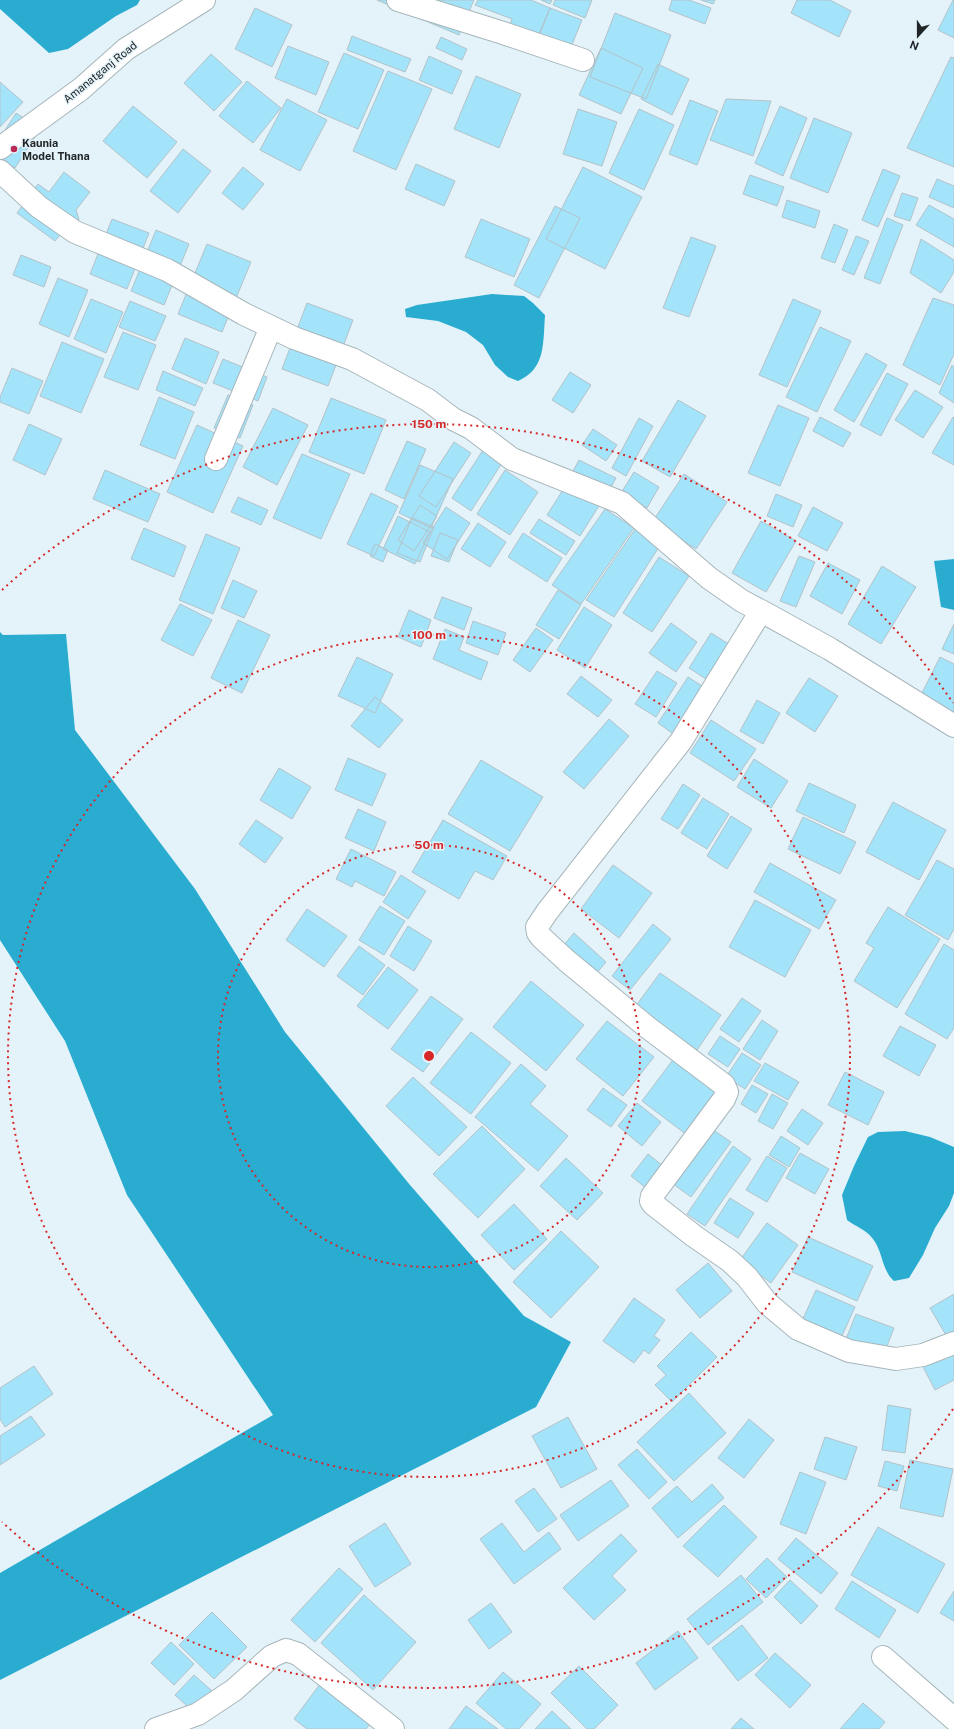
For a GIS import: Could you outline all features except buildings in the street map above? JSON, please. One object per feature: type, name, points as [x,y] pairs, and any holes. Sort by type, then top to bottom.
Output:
[{"type":"street","name":"Amanatganj Road","points":[[0,147],[81,89],[126,49],[204,0]]},
{"type":"street","points":[[398,0],[583,60]]},
{"type":"street","points":[[0,171],[39,207],[75,232],[167,270],[244,314],[294,338],[359,362],[428,400],[453,419],[471,428],[512,459],[622,503],[710,578],[742,601],[830,648],[954,726]]},
{"type":"street","points":[[216,459],[271,327]]},
{"type":"street","points":[[762,611],[681,741],[547,912],[537,927],[538,933],[568,961],[647,1027],[724,1084],[727,1092],[724,1099],[652,1196],[651,1201],[653,1204],[694,1236],[730,1261],[747,1277],[767,1303],[798,1329],[849,1352],[896,1359],[923,1355],[954,1343]]},
{"type":"street","points":[[156,1729],[198,1714],[234,1690],[272,1656],[286,1650],[298,1654],[393,1729]]},
{"type":"street","points":[[883,1657],[954,1719]]},
{"type":"water","points":[[0,0],[140,0],[137,5],[116,16],[68,49],[49,53],[0,9]]},
{"type":"water","points":[[492,294],[524,296],[545,315],[543,345],[538,362],[527,376],[518,381],[508,377],[495,365],[483,345],[466,332],[438,321],[406,317],[405,309],[417,305]]},
{"type":"water","points":[[954,559],[954,610],[941,607],[934,561]]},
{"type":"water","points":[[0,632],[3,635],[66,634],[75,730],[195,889],[285,1032],[410,1185],[524,1316],[571,1342],[536,1407],[0,1680],[0,1573],[273,1415],[127,1195],[65,1041],[0,940]]},
{"type":"water","points":[[905,1131],[930,1137],[954,1147],[954,1193],[949,1206],[935,1228],[923,1255],[909,1278],[894,1281],[887,1272],[879,1250],[871,1236],[847,1220],[842,1195],[868,1137],[878,1132]]},
{"type":"place","name":"Kaunia Model Thana","points":[[14,149]]}]
